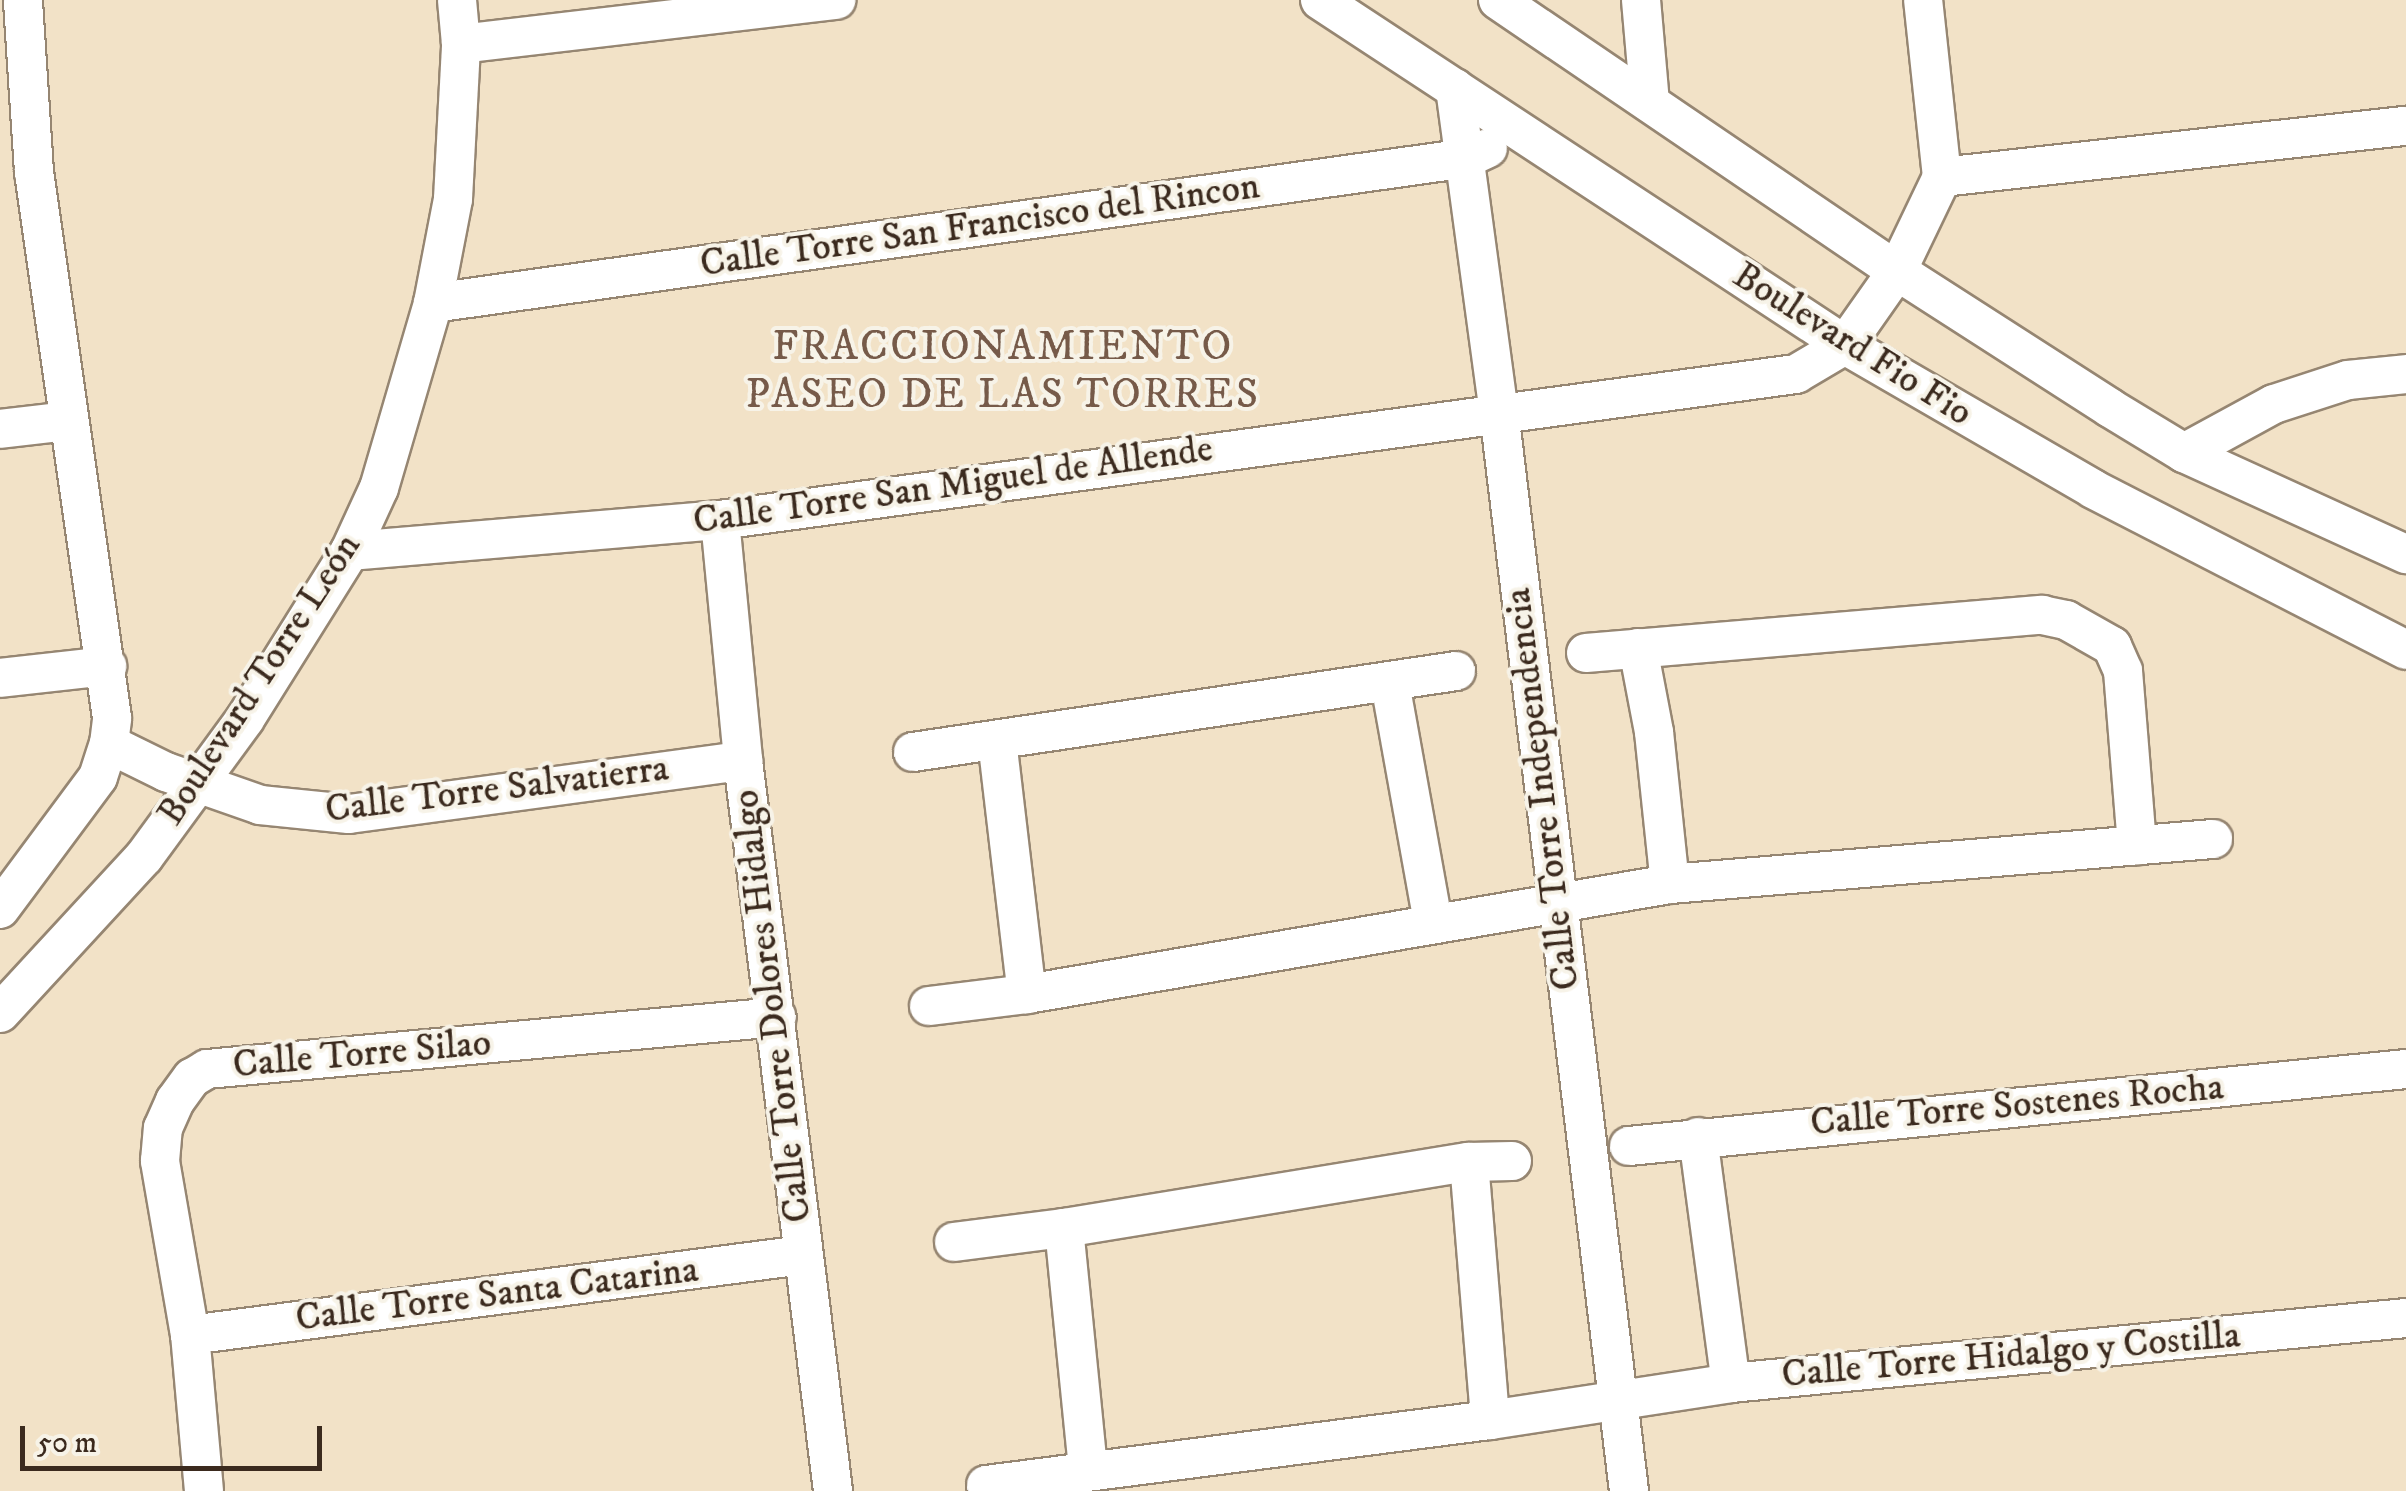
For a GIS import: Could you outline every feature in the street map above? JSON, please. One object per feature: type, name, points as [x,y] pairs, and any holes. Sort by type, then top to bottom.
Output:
[{"type":"street","points":[[0,908],[98,777],[109,744],[107,666],[68,421],[17,174],[23,0]]},
{"type":"street","name":"Boulevard Torre León","points":[[0,1013],[144,857],[194,782],[245,719],[350,551],[379,488],[433,303],[452,200],[461,44],[457,0]]},
{"type":"street","points":[[461,44],[836,0]]},
{"type":"street","name":"Boulevard Fio Fio","points":[[1320,0],[1845,345],[2092,489],[2406,650]]},
{"type":"street","points":[[1498,0],[1897,272],[2184,453],[2406,554]]},
{"type":"street","points":[[1641,0],[1650,103]]},
{"type":"street","points":[[1845,345],[1897,272],[1942,177],[1923,0]]},
{"type":"street","name":"Calle Torre Independencia","points":[[1455,88],[1500,412],[1629,1491]]},
{"type":"street","points":[[1942,177],[2406,126]]},
{"type":"street","name":"Calle Torre San Francisco del Rincon","points":[[433,303],[1466,158],[1522,132]]},
{"type":"street","name":"Calle Torre San Miguel de Allende","points":[[350,551],[720,520],[1796,374],[1845,345]]},
{"type":"street","points":[[2184,453],[2274,404],[2348,380],[2406,374]]},
{"type":"street","points":[[0,429],[68,421]]},
{"type":"street","name":"Calle Torre Dolores Hidalgo","points":[[720,520],[743,761],[833,1491]]},
{"type":"street","points":[[1586,653],[2042,615],[2066,620],[2112,646],[2123,671],[2138,845]]},
{"type":"street","points":[[1638,648],[1654,732],[1670,884]]},
{"type":"street","points":[[0,678],[107,666]]},
{"type":"street","points":[[913,752],[1456,671]]},
{"type":"street","points":[[1390,683],[1433,923]]},
{"type":"street","points":[[998,740],[1027,994]]},
{"type":"street","name":"Calle Torre Salvatierra","points":[[109,744],[194,782],[260,804],[349,814],[743,761]]},
{"type":"street","points":[[929,1006],[1027,994],[1670,884],[2213,839]]},
{"type":"street","name":"Calle Torre Silao","points":[[204,1491],[190,1335],[160,1161],[164,1128],[175,1102],[192,1078],[207,1069],[777,1017]]},
{"type":"street","name":"Calle Torre Sostenes Rocha","points":[[1629,1146],[2406,1069]]},
{"type":"street","points":[[1698,1137],[1730,1383]]},
{"type":"street","points":[[954,1242],[1064,1228],[1469,1162],[1512,1161]]},
{"type":"street","points":[[1469,1162],[1490,1420]]},
{"type":"street","points":[[1064,1228],[1088,1470]]},
{"type":"street","name":"Calle Torre Santa Catarina","points":[[190,1335],[804,1256]]},
{"type":"street","name":"Calle Torre Hidalgo y Costilla","points":[[986,1485],[1490,1420],[1730,1383],[2406,1318]]},
{"type":"district","name":"FRACCIONAMIENTO PASEO DE LAS TORRES","points":[[1003,372]]}]
